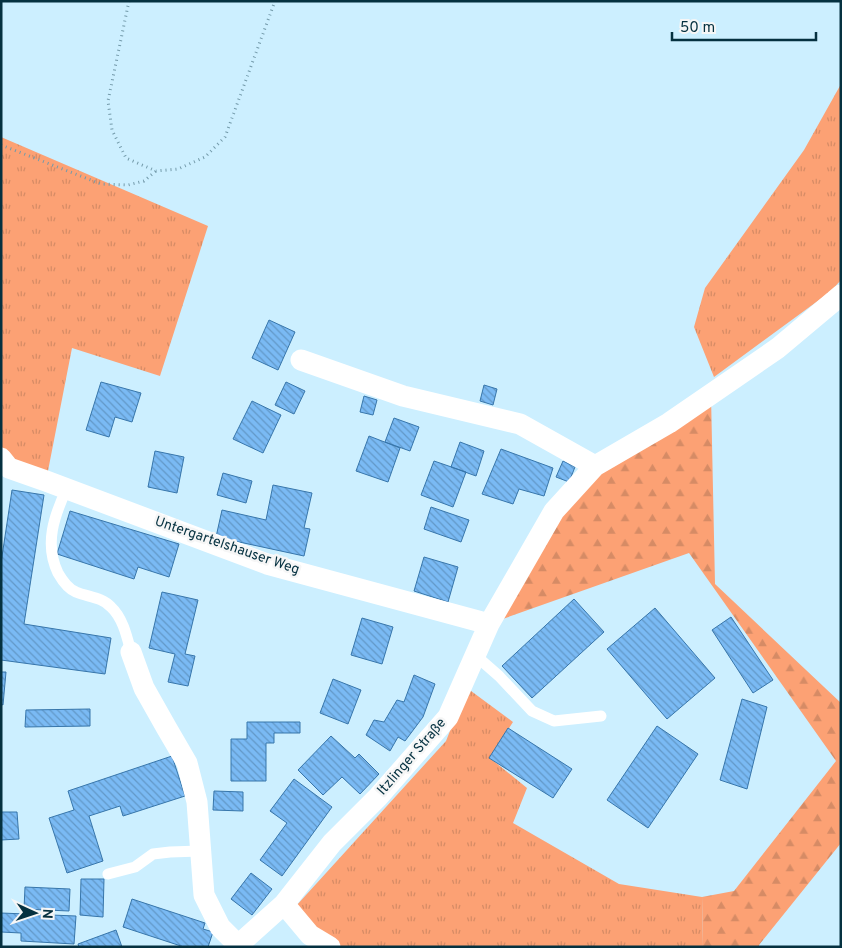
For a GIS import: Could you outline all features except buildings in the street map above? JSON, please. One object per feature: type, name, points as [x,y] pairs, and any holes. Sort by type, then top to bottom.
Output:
[{"type":"street","name":"Itzlinger Straße","points":[[131,652],[144,688],[187,763],[197,802],[204,895],[220,927],[238,946],[284,904],[332,843],[378,797],[448,717],[489,624],[554,511],[595,466],[669,423],[778,348],[841,295]]},
{"type":"street","points":[[301,360],[403,396],[520,424],[595,466]]},
{"type":"street","name":"Untergartelshauser Weg","points":[[4,469],[67,488],[267,564],[489,624]]},
{"type":"street","points":[[284,904],[310,935],[330,947]]},
{"type":"lane","points":[[67,488],[60,504],[52,534],[51,551],[57,570],[62,580],[75,592],[93,597],[113,608],[125,630],[131,652]]},
{"type":"lane","points":[[475,655],[499,676],[532,711],[554,721],[601,716]]},
{"type":"lane","points":[[108,874],[135,867],[153,854],[200,851]]},
{"type":"path","points":[[129,1],[108,102],[112,130],[126,158],[156,171],[178,169],[205,157],[225,137],[275,1]]},
{"type":"path","points":[[1,144],[101,184],[128,185],[144,180],[156,171]]},
{"type":"green space","points":[[841,84],[841,280],[830,292],[714,377],[694,327],[705,288],[804,150]]},
{"type":"green space","points":[[1,137],[208,226],[160,376],[72,348],[46,481],[1,458]]},
{"type":"green space","points":[[711,395],[715,584],[841,703],[841,843],[759,947],[703,947],[702,897],[734,891],[836,761],[689,553],[497,621],[565,485]]},
{"type":"green space","points":[[467,688],[513,722],[490,758],[527,788],[513,823],[619,884],[702,897],[703,947],[342,947],[317,934],[296,906],[446,741]]}]
